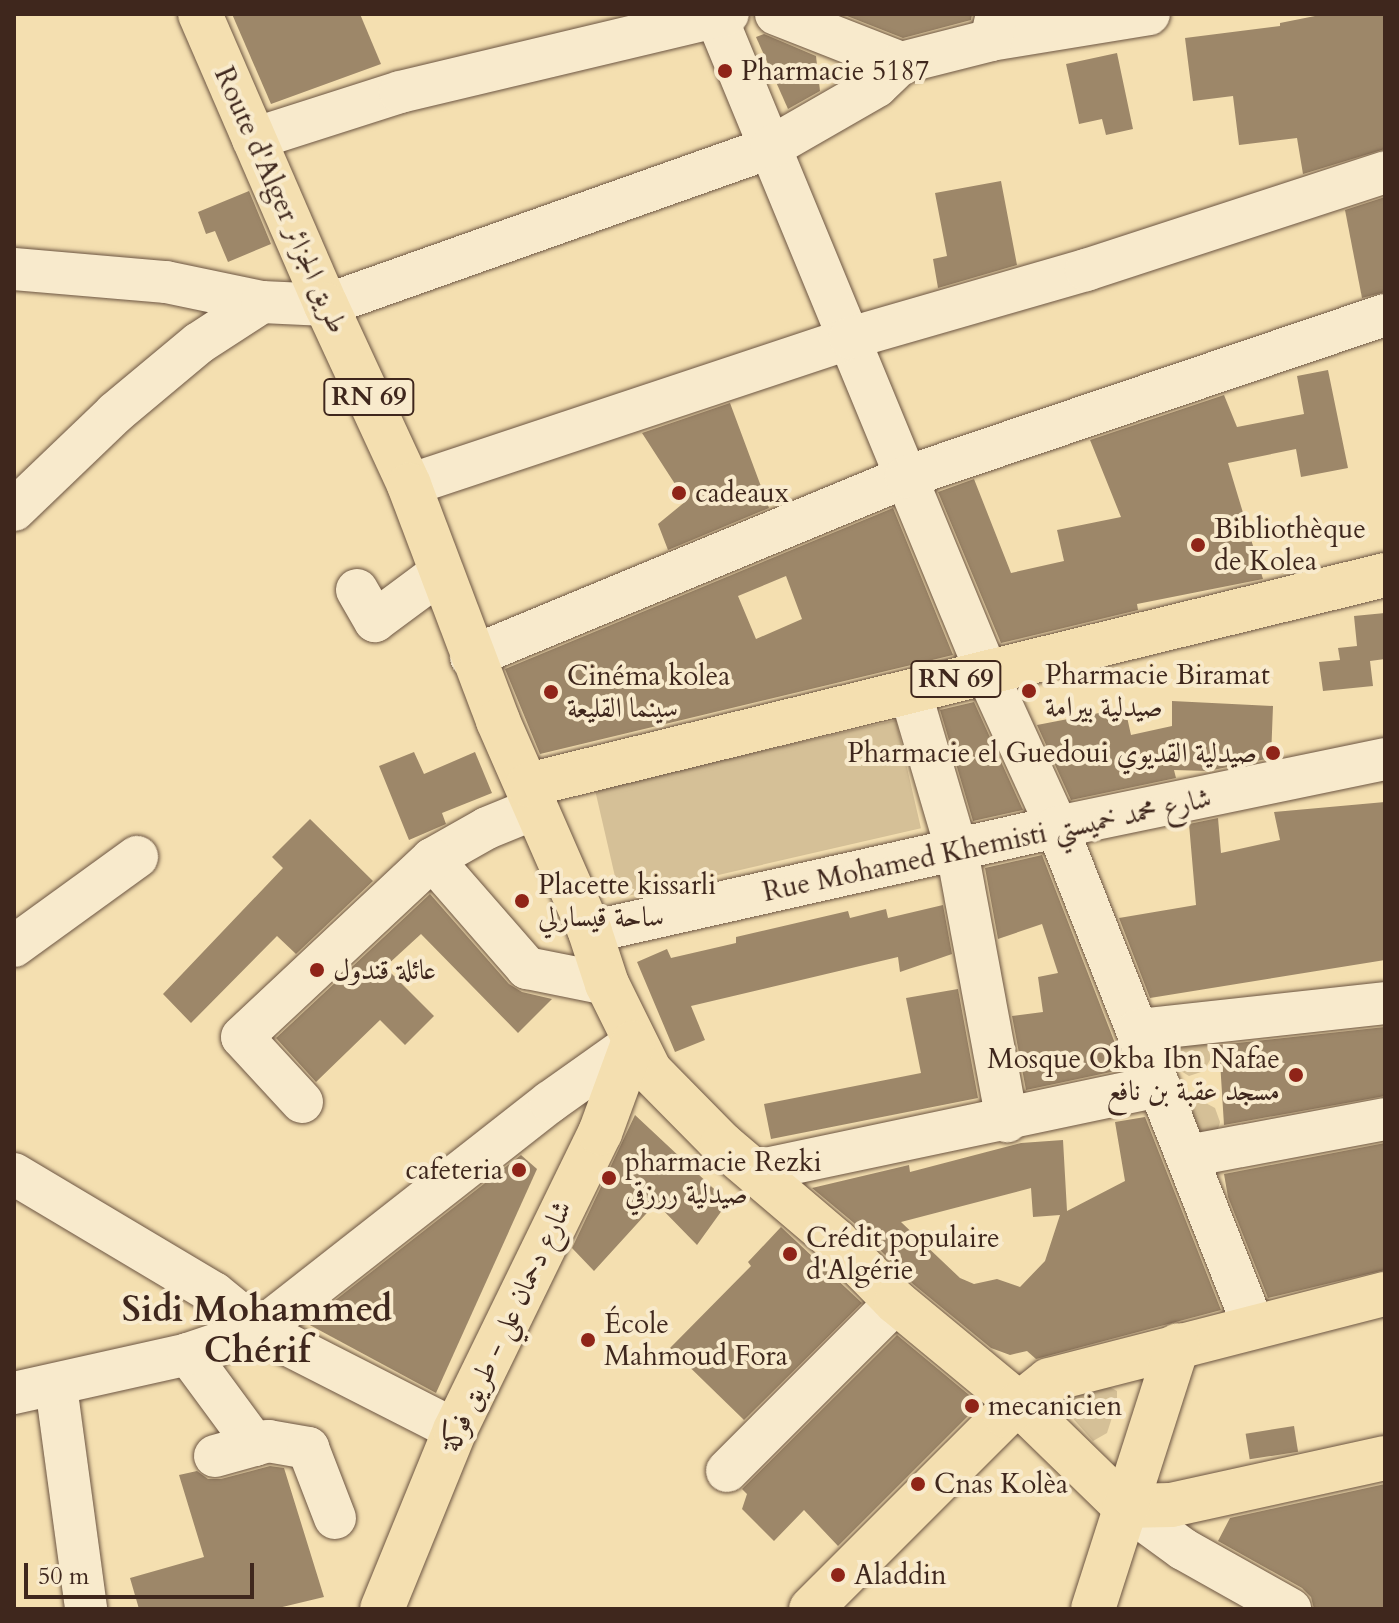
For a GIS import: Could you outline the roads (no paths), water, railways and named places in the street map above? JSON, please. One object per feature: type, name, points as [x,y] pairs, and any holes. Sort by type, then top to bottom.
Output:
[{"type":"main road","name":"Route d'Alger طريق الجزائر","points":[[200,14],[326,305],[409,485],[471,657],[590,932],[607,984],[633,1043],[650,1071],[673,1097],[836,1241],[896,1302],[1018,1403],[1124,1506]]},
{"type":"main road","name":"RN 69","points":[[532,796],[986,671],[1385,575]]},
{"type":"main road","name":"شارع دحمان علي - طريق فوكة","points":[[382,1609],[455,1430],[600,1133],[633,1043]]},
{"type":"main road","points":[[811,1609],[1018,1403],[1049,1380],[1253,1325],[1385,1294]]},
{"type":"main road","points":[[1093,1609],[1178,1345]]},
{"type":"main road","points":[[1124,1506],[1171,1505],[1385,1458]]},
{"type":"street","points":[[776,14],[901,63]]},
{"type":"street","points":[[14,269],[166,282],[262,302],[326,305],[771,147],[877,86],[901,63],[994,27],[1149,14]]},
{"type":"street","points":[[253,139],[400,92],[720,15],[986,671],[1057,827],[1253,1325]]},
{"type":"street","points":[[409,485],[850,338],[1086,270],[1385,172]]},
{"type":"street","points":[[14,510],[115,413],[199,343],[262,302]]},
{"type":"street","points":[[471,657],[906,477],[1385,315]]},
{"type":"street","points":[[357,590],[375,621],[441,572]]},
{"type":"street","points":[[910,691],[957,851],[1007,1121]]},
{"type":"street","name":"Rue Mohamed Khemisti شارع محمد خميستي","points":[[590,932],[1057,827],[1385,759]]},
{"type":"street","points":[[302,1102],[242,1037],[432,859],[487,828],[532,796]]},
{"type":"street","points":[[14,946],[137,857]]},
{"type":"street","points":[[432,859],[527,968],[607,984]]},
{"type":"street","points":[[1138,1030],[1385,1003]]},
{"type":"street","points":[[14,1393],[188,1354],[259,1330],[550,1102],[633,1043]]},
{"type":"street","points":[[756,1171],[1007,1121],[1159,1086]]},
{"type":"street","points":[[1188,1156],[1385,1119]]},
{"type":"street","points":[[14,1174],[214,1293],[259,1330],[455,1430]]},
{"type":"street","points":[[727,1471],[896,1302]]},
{"type":"street","points":[[188,1354],[255,1445]]},
{"type":"street","points":[[56,1386],[86,1609]]},
{"type":"street","points":[[215,1456],[268,1441],[308,1448],[335,1518]]},
{"type":"street","points":[[1124,1506],[1183,1549],[1290,1609]]},
{"type":"place","name":"Pharmacie 5187","points":[[725,71]]},
{"type":"place","name":"cadeaux","points":[[679,493]]},
{"type":"place","name":"Bibliothèque de Kolea","points":[[1198,545]]},
{"type":"place","name":"Pharmacie Biramat صيدلية بيرامة","points":[[1029,691]]},
{"type":"place","name":"Cinéma kolea سينما القليعة","points":[[551,692]]},
{"type":"place","name":"Pharmacie el Guedoui صيدلية القديوي","points":[[1273,753]]},
{"type":"place","name":"Placette kissarli ساحة قيسارلي","points":[[522,901]]},
{"type":"place","name":"عائلة قندول","points":[[317,970]]},
{"type":"place","name":"Mosque Okba Ibn Nafae مسجد عقبة بن نافع","points":[[1296,1075]]},
{"type":"place","name":"cafeteria","points":[[519,1170]]},
{"type":"place","name":"pharmacie Rezki صيدلية ررزقي","points":[[609,1178]]},
{"type":"place","name":"Crédit populaire d'Algérie","points":[[790,1254]]},
{"type":"place","name":"École Mahmoud Fora","points":[[588,1340]]},
{"type":"place","name":"mecanicien","points":[[972,1406]]},
{"type":"place","name":"Cnas Kolèa","points":[[918,1484]]},
{"type":"place","name":"Aladdin","points":[[838,1575]]},
{"type":"district","name":"Sidi Mohammed Chérif","points":[[257,1330]]}]
